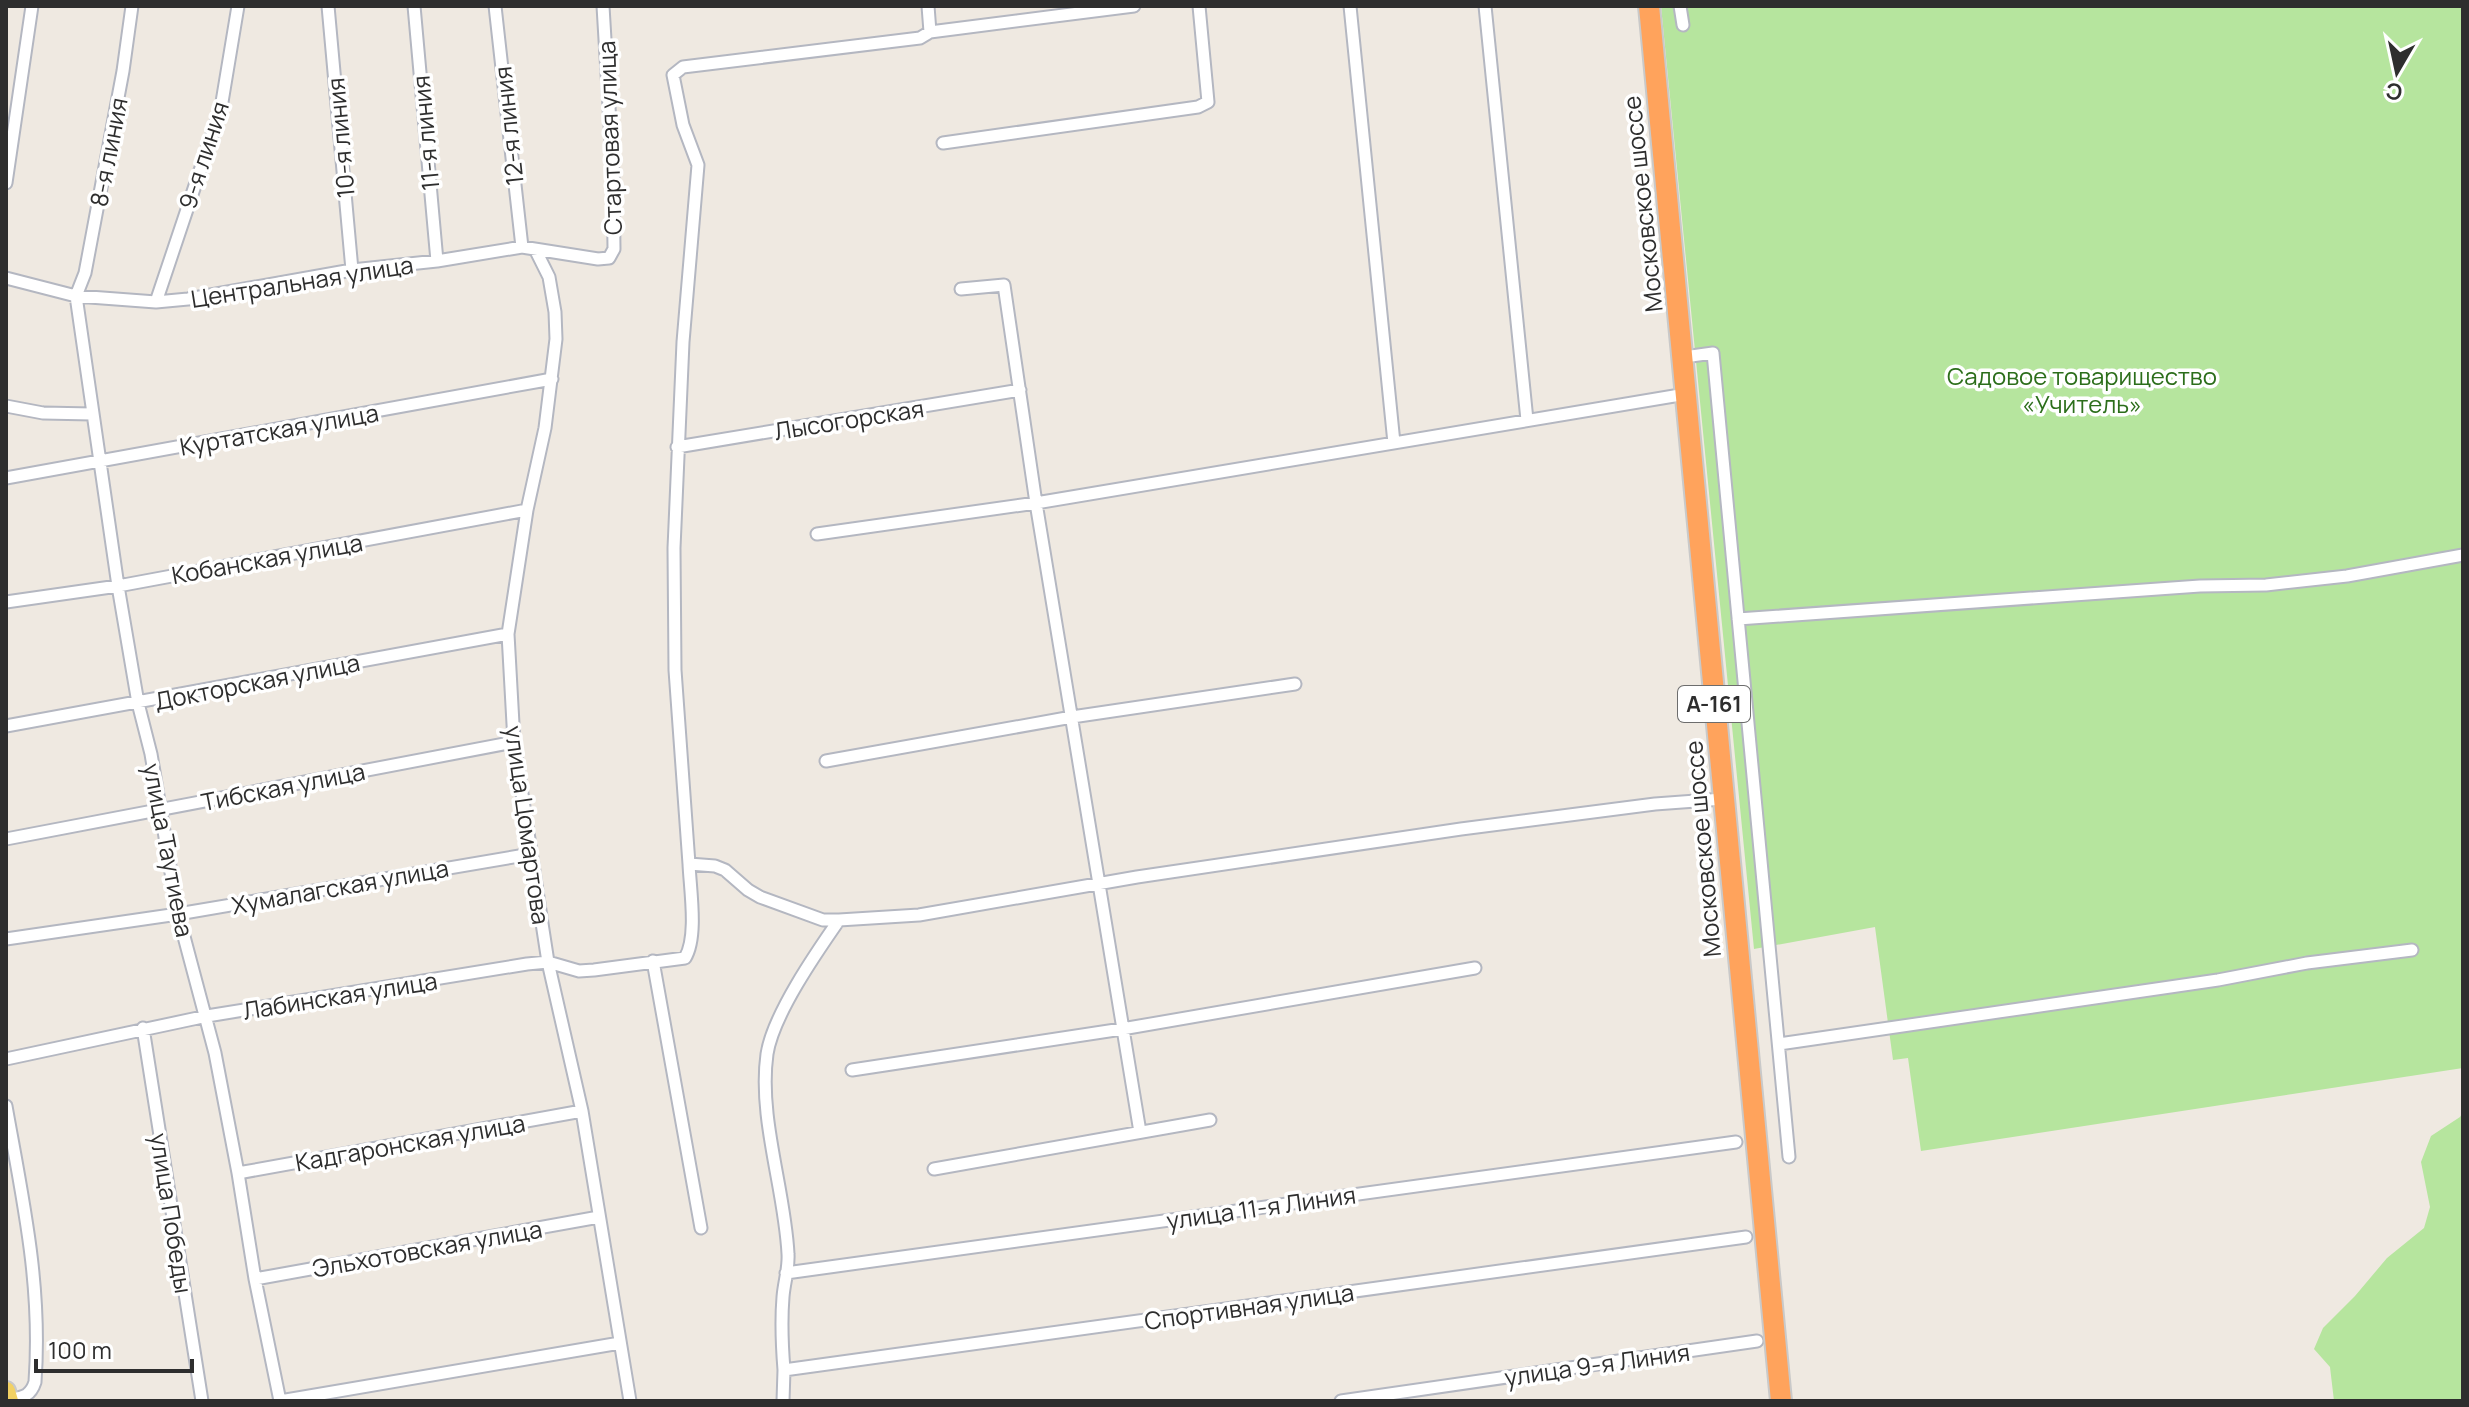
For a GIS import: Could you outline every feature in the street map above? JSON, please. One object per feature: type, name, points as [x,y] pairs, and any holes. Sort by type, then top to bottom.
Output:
[{"type":"highway","name":"Московское шоссе","points":[[1649,6],[1781,1401]]},
{"type":"street","points":[[6,183],[32,6]]},
{"type":"street","name":"8-я линия","points":[[76,296],[88,257],[132,6]]},
{"type":"street","name":"9-я линия","points":[[156,302],[180,225],[214,134],[238,6]]},
{"type":"street","name":"10-я линия","points":[[328,6],[352,270]]},
{"type":"street","name":"11-я линия","points":[[414,6],[437,261]]},
{"type":"street","name":"12-я линия","points":[[495,6],[522,247]]},
{"type":"street","name":"Стартовая улица","points":[[598,259],[609,258],[614,249],[603,6]]},
{"type":"street","points":[[928,6],[930,32]]},
{"type":"street","points":[[1134,6],[930,32],[920,38],[683,67],[673,75],[683,125],[698,165],[683,342],[674,548],[675,670],[689,864],[725,870],[760,897],[823,920],[919,915],[1461,829],[1655,804],[1723,799]]},
{"type":"street","points":[[943,143],[1198,107],[1208,102],[1199,6]]},
{"type":"street","points":[[1350,6],[1394,443]]},
{"type":"street","points":[[1485,6],[1527,420]]},
{"type":"street","points":[[1680,6],[1683,25]]},
{"type":"street","name":"Центральная улица","points":[[6,278],[76,296],[156,302],[203,297],[352,270],[437,261],[522,247],[598,259]]},
{"type":"street","name":"улица Цомартова","points":[[535,249],[549,277],[556,339],[545,428],[527,510],[508,634],[514,742],[548,962],[582,1111],[630,1401]]},
{"type":"street","points":[[961,289],[1004,285],[1036,503],[1140,1132]]},
{"type":"street","name":"улица Таутиева","points":[[76,296],[138,703],[161,809],[178,914],[207,1016],[280,1401]]},
{"type":"street","points":[[1684,357],[1713,353],[1789,1157]]},
{"type":"street","name":"Куртатская улица","points":[[6,478],[552,379]]},
{"type":"street","name":"Лысогорская","points":[[677,447],[1020,390]]},
{"type":"street","points":[[817,534],[1036,503],[1686,394]]},
{"type":"street","points":[[6,406],[43,413],[92,414]]},
{"type":"street","name":"Кобанская улица","points":[[6,602],[118,586],[527,510]]},
{"type":"street","points":[[1738,619],[2206,586],[2266,585],[2347,576],[2463,555]]},
{"type":"street","name":"Докторская улица","points":[[6,726],[508,634]]},
{"type":"street","points":[[826,761],[1072,717],[1295,684]]},
{"type":"street","name":"Тибская улица","points":[[6,839],[514,742]]},
{"type":"street","name":"Хумалагская улица","points":[[6,939],[178,914],[531,854]]},
{"type":"street","name":"Лабинская улица","points":[[6,1059],[207,1016],[548,962],[579,971],[685,958],[690,949],[689,864]]},
{"type":"street","points":[[783,1401],[781,1321],[789,1258],[768,1111],[767,1053],[783,1011],[839,920]]},
{"type":"street","points":[[1779,1044],[2202,982],[2307,963],[2412,950]]},
{"type":"street","points":[[653,961],[701,1228]]},
{"type":"street","points":[[852,1070],[1122,1029],[1475,968]]},
{"type":"street","name":"улица Победы","points":[[143,1028],[202,1401]]},
{"type":"street","points":[[6,1106],[37,1297],[35,1382],[32,1393],[25,1397],[7,1398]]},
{"type":"street","name":"Кадгаронская улица","points":[[238,1173],[582,1111]]},
{"type":"street","points":[[934,1169],[1210,1120]]},
{"type":"street","name":"улица 11-я Линия","points":[[786,1273],[1736,1142]]},
{"type":"street","name":"Эльхотовская улица","points":[[255,1279],[599,1217]]},
{"type":"street","name":"Спортивная улица","points":[[784,1370],[1746,1237]]},
{"type":"street","name":"улица 9-я Линия","points":[[1341,1401],[1757,1341]]},
{"type":"street","points":[[280,1401],[620,1343]]},
{"type":"green space","name":"Садовое товарищество «Учитель»","points":[[1661,6],[2463,6],[2463,1068],[1921,1151],[1908,1058],[1893,1060],[1875,927],[1754,949]]},
{"type":"green space","points":[[2463,1112],[2463,1401],[2334,1401],[2330,1367],[2314,1349],[2323,1328],[2387,1258],[2424,1228],[2430,1207],[2421,1162],[2431,1136]]}]
